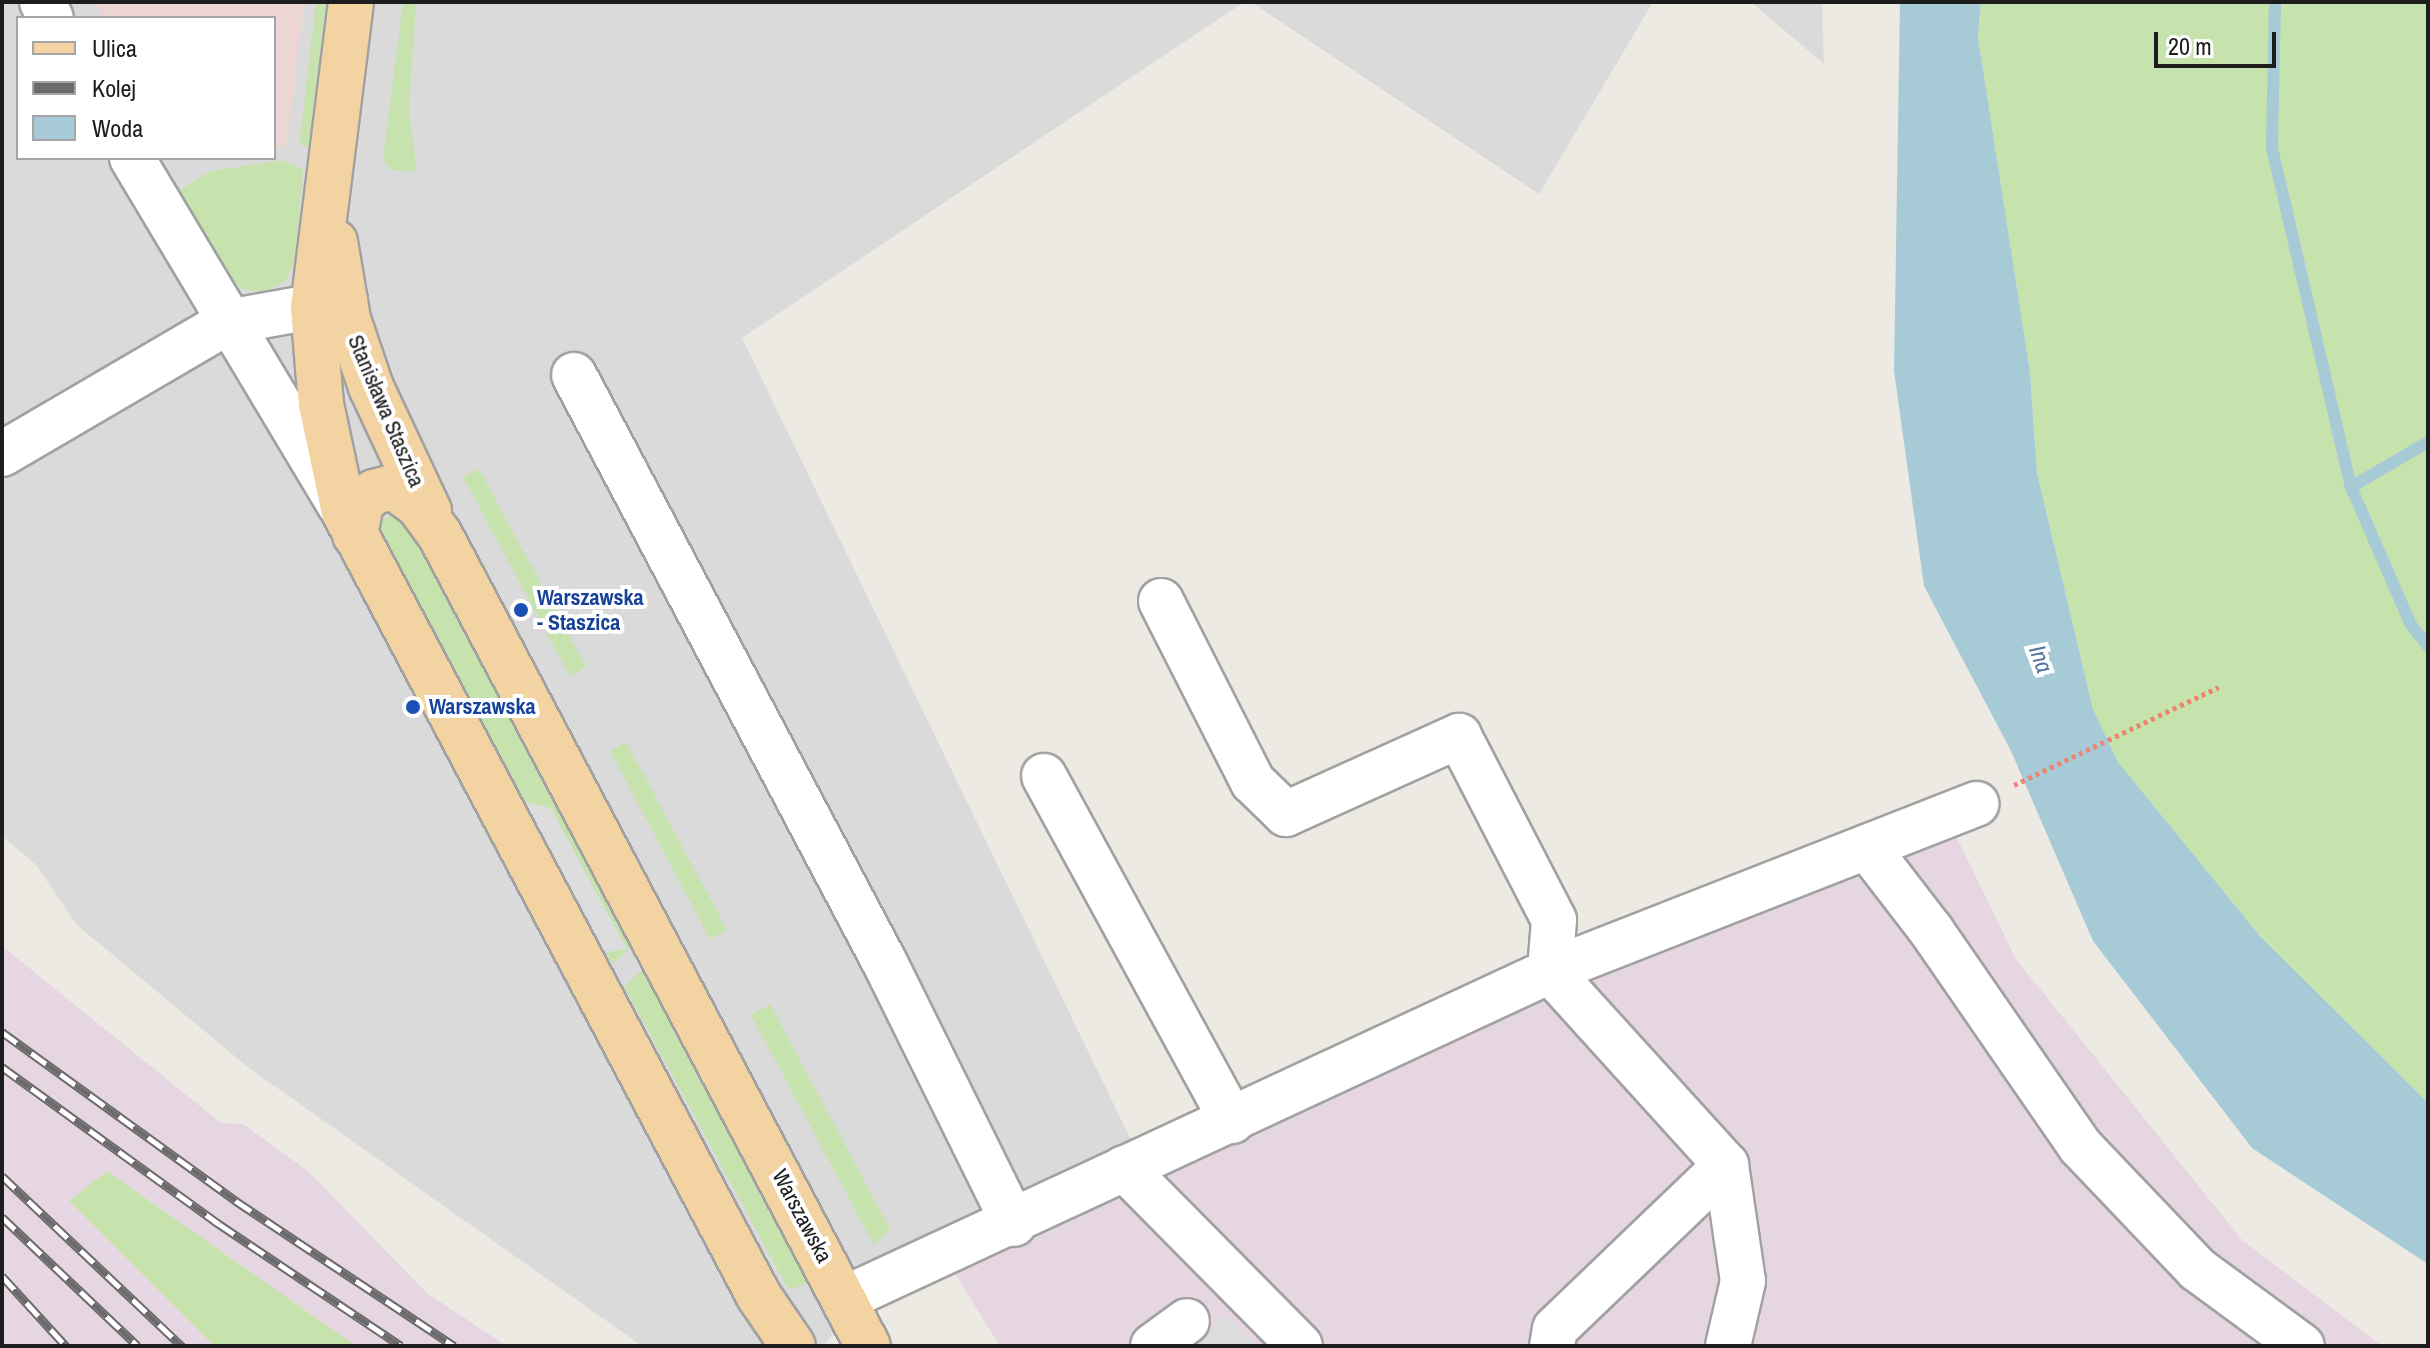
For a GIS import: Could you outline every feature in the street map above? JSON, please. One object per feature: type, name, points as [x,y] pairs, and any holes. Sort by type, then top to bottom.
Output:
[{"type":"main road","name":"Stanisława Staszica","points":[[349,524],[321,404],[329,304],[327,189],[351,2]]},
{"type":"main road","name":"Stanisława Staszica","points":[[329,304],[440,535]]},
{"type":"main road","name":"Warszawska","points":[[349,524],[361,503],[374,492],[393,487],[418,505],[440,535],[846,1298],[868,1346]]},
{"type":"main road","points":[[349,524],[759,1296],[793,1346]]},
{"type":"main road","points":[[759,1296],[792,1316],[808,1316],[846,1298]]},
{"type":"street","points":[[133,160],[349,524]]},
{"type":"street","points":[[2,454],[228,322],[329,304]]},
{"type":"street","points":[[574,375],[885,963],[1014,1224]]},
{"type":"street","points":[[1161,601],[1253,782],[1286,814],[1459,736],[1554,920],[1550,971],[1726,1165],[1743,1281],[1728,1346]]},
{"type":"street","points":[[1044,776],[1232,1121]]},
{"type":"street","points":[[846,1298],[1014,1224],[1124,1168],[1232,1121],[1550,971],[1976,804]]},
{"type":"street","points":[[1867,847],[1931,930],[2080,1146],[2197,1269],[2302,1346]]},
{"type":"street","points":[[1552,1346],[1555,1329],[1726,1165]]},
{"type":"street","points":[[1124,1168],[1300,1346]]},
{"type":"path","points":[[1976,804],[2219,687]]},
{"type":"shaded area","points":[[2,2],[1244,2],[742,338],[1133,1144],[931,1235],[822,1346],[642,1346],[249,1068],[77,925],[36,865],[2,836]]},
{"type":"shaded area","points":[[94,2],[304,2],[287,146],[276,148],[276,16],[103,16]]},
{"type":"shaded area","points":[[1251,2],[1653,2],[1539,194]]},
{"type":"shaded area","points":[[1751,2],[1822,2],[1824,64]]},
{"type":"shaded area","points":[[1935,793],[2016,959],[2242,1240],[2382,1346],[1000,1346],[931,1235]]},
{"type":"shaded area","points":[[525,802],[550,808],[627,949],[606,952]]},
{"type":"shaded area","points":[[2,946],[221,1123],[243,1124],[308,1171],[428,1294],[507,1346],[356,1346],[107,1171],[70,1202],[214,1346],[2,1346]]},
{"type":"shaded area","points":[[1226,1314],[1256,1346],[1209,1346],[1201,1337]]},
{"type":"green space","points":[[316,2],[326,2],[309,147],[299,145]]},
{"type":"green space","points":[[403,2],[416,2],[409,110],[417,172],[391,170],[383,159]]},
{"type":"green space","points":[[1981,2],[2428,2],[2428,1103],[2260,936],[2118,762],[2093,709],[2037,473],[2030,372],[1978,37]]},
{"type":"green space","points":[[283,160],[303,170],[295,263],[284,282],[266,291],[244,290],[228,277],[178,191],[211,171]]},
{"type":"green space","points":[[479,469],[586,667],[570,676],[463,477]]},
{"type":"green space","points":[[399,515],[409,523],[636,943],[612,964],[606,952],[626,949],[551,808],[525,802],[383,538],[380,525],[388,516]]},
{"type":"green space","points":[[626,742],[727,930],[710,939],[610,751]]},
{"type":"green space","points":[[647,966],[810,1280],[803,1285],[790,1289],[785,1283],[624,986]]},
{"type":"green space","points":[[770,1004],[890,1229],[874,1245],[751,1015]]},
{"type":"green space","points":[[107,1171],[356,1346],[214,1346],[69,1201]]},
{"type":"water","name":"Ina","points":[[1900,2],[1981,2],[1978,37],[2030,372],[2037,473],[2093,709],[2118,762],[2260,936],[2428,1103],[2428,1264],[2252,1148],[2093,941],[2011,751],[1924,586],[1894,371]]},
{"type":"waterway","points":[[2275,2],[2272,148],[2351,487],[2411,625],[2428,646]]},
{"type":"waterway","points":[[2351,487],[2428,442]]},
{"type":"railway","points":[[2,1032],[236,1201],[454,1346]]},
{"type":"railway","points":[[2,1067],[219,1224],[401,1346]]},
{"type":"railway","points":[[2,1176],[182,1346]]},
{"type":"railway","points":[[2,1217],[138,1346]]},
{"type":"railway","points":[[2,1276],[66,1346]]},
{"type":"place","name":"Warszawska - Staszica","points":[[521,610]]},
{"type":"place","name":"Warszawska","points":[[413,707]]}]
